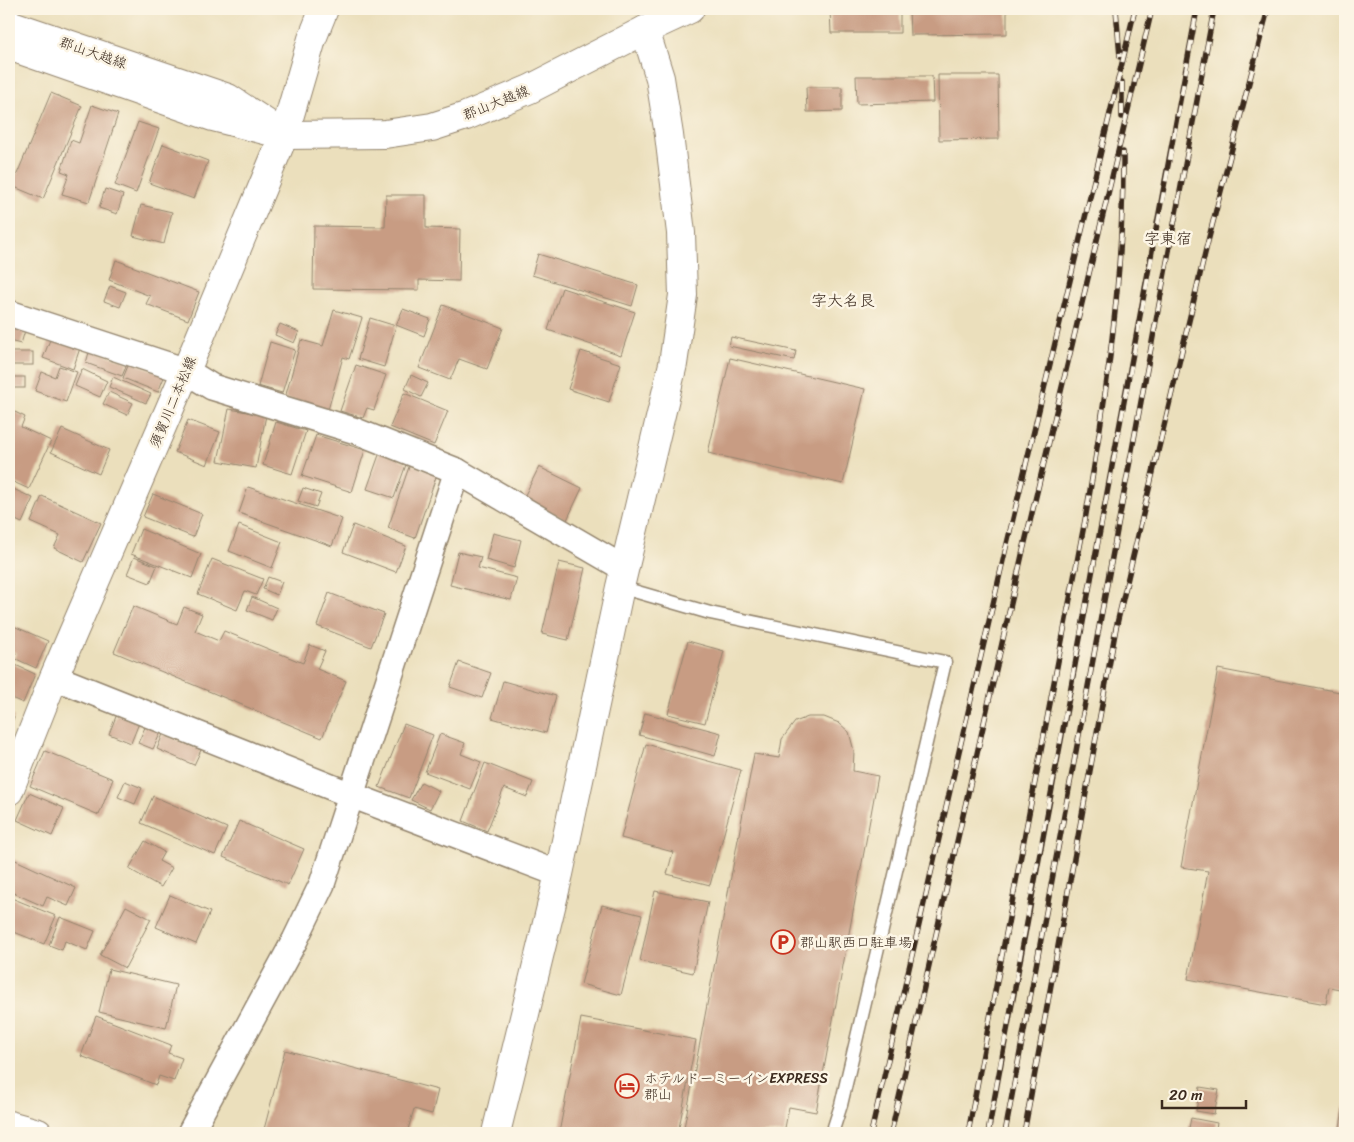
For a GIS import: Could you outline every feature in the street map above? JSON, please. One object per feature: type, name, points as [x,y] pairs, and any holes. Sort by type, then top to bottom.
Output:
[{"type":"main road","name":"須賀川二本松線","points":[[9,791],[54,677],[186,371],[284,135],[312,39],[324,9]]},
{"type":"main road","name":"郡山大越線","points":[[9,46],[213,117],[284,135],[385,134],[432,127],[466,116],[530,90],[645,30],[690,9]]},
{"type":"main road","name":"郡山大越線","points":[[9,24],[228,98],[284,135]]},
{"type":"main road","points":[[496,1133],[559,874],[622,578],[672,364],[683,296],[682,233],[669,135],[660,78],[645,30]]},
{"type":"main road","points":[[9,1125],[38,1133]]},
{"type":"street","points":[[9,313],[186,371],[212,387],[356,431],[457,471],[622,578]]},
{"type":"street","points":[[190,1133],[295,940],[322,884],[457,471]]},
{"type":"street","points":[[54,677],[351,795],[559,874]]},
{"type":"lane","points":[[622,578],[710,613],[945,662],[841,1105],[832,1133]]},
{"type":"building","points":[[830,9],[900,9],[900,33],[831,33]]},
{"type":"building","points":[[909,9],[1007,9],[1007,34],[910,35]]},
{"type":"building","points":[[938,75],[998,75],[999,139],[939,140]]},
{"type":"building","points":[[856,76],[932,76],[933,102],[857,104]]},
{"type":"building","points":[[806,87],[842,87],[842,111],[807,112]]},
{"type":"building","points":[[51,93],[82,106],[43,199],[12,186]]},
{"type":"building","points":[[92,105],[118,114],[89,202],[62,194],[69,174],[61,171],[71,140],[79,143]]},
{"type":"building","points":[[138,122],[159,129],[136,193],[115,185]]},
{"type":"building","points":[[163,144],[208,161],[194,199],[149,183]]},
{"type":"building","points":[[105,189],[123,195],[117,214],[99,208]]},
{"type":"building","points":[[386,195],[426,195],[426,228],[460,229],[459,281],[419,280],[419,290],[313,289],[314,226],[385,227]]},
{"type":"building","points":[[141,205],[172,212],[164,244],[133,236]]},
{"type":"building","points":[[538,254],[638,285],[632,306],[532,275]]},
{"type":"building","points":[[116,260],[199,292],[188,320],[146,304],[150,296],[109,280]]},
{"type":"building","points":[[110,286],[126,292],[120,307],[104,301]]},
{"type":"building","points":[[562,288],[635,312],[621,355],[548,330]]},
{"type":"building","points":[[443,305],[503,328],[487,369],[459,359],[450,380],[419,368]]},
{"type":"building","points":[[403,309],[430,319],[424,336],[396,325]]},
{"type":"building","points":[[334,310],[362,318],[349,359],[343,357],[328,410],[285,398],[301,340],[323,346]]},
{"type":"building","points":[[370,318],[396,326],[384,367],[358,359]]},
{"type":"building","points":[[9,323],[26,327],[21,344],[9,341]]},
{"type":"building","points":[[280,324],[299,332],[294,343],[275,335]]},
{"type":"building","points":[[51,337],[80,348],[73,369],[43,358]]},
{"type":"building","points":[[731,337],[796,351],[794,360],[729,346]]},
{"type":"building","points":[[270,342],[295,350],[282,393],[258,386]]},
{"type":"building","points":[[90,349],[128,362],[122,376],[86,363]]},
{"type":"building","points":[[581,351],[621,364],[609,402],[568,389]]},
{"type":"building","points":[[9,352],[33,352],[33,365],[9,365]]},
{"type":"building","points":[[730,358],[865,389],[843,484],[708,453]]},
{"type":"building","points":[[130,361],[165,375],[158,392],[123,378]]},
{"type":"building","points":[[356,365],[386,375],[374,410],[367,408],[363,418],[340,411]]},
{"type":"building","points":[[59,366],[77,372],[66,402],[35,391],[42,372],[55,377]]},
{"type":"building","points":[[82,369],[107,381],[100,397],[75,386]]},
{"type":"building","points":[[411,375],[428,383],[421,397],[405,389]]},
{"type":"building","points":[[12,377],[25,377],[25,388],[12,388]]},
{"type":"building","points":[[113,377],[151,394],[146,403],[109,387]]},
{"type":"building","points":[[109,392],[133,403],[127,415],[103,404]]},
{"type":"building","points":[[404,393],[448,411],[434,445],[390,427]]},
{"type":"building","points":[[9,409],[25,417],[21,427],[51,441],[29,489],[9,480]]},
{"type":"building","points":[[229,409],[266,415],[256,468],[218,461]]},
{"type":"building","points":[[188,420],[220,432],[207,465],[175,452]]},
{"type":"building","points":[[276,422],[306,431],[292,474],[263,465]]},
{"type":"building","points":[[62,429],[109,450],[99,474],[51,452]]},
{"type":"building","points":[[316,435],[365,450],[352,492],[302,476]]},
{"type":"building","points":[[380,452],[407,462],[394,498],[367,489]]},
{"type":"building","points":[[410,464],[437,474],[415,538],[388,528]]},
{"type":"building","points":[[539,467],[582,488],[567,520],[523,499]]},
{"type":"building","points":[[9,487],[33,498],[22,523],[9,517]]},
{"type":"building","points":[[248,487],[342,519],[332,546],[239,513]]},
{"type":"building","points":[[303,488],[321,494],[316,507],[298,501]]},
{"type":"building","points":[[153,494],[202,514],[193,537],[143,517]]},
{"type":"building","points":[[42,496],[101,523],[83,562],[54,548],[60,535],[31,522]]},
{"type":"building","points":[[239,525],[282,542],[272,568],[229,551]]},
{"type":"building","points":[[353,525],[406,546],[396,572],[343,552]]},
{"type":"building","points":[[141,529],[201,554],[192,578],[131,554]]},
{"type":"building","points":[[493,533],[521,540],[514,568],[486,560]]},
{"type":"building","points":[[458,552],[481,557],[478,568],[517,578],[511,600],[450,585]]},
{"type":"building","points":[[134,557],[157,566],[150,583],[127,574]]},
{"type":"building","points":[[212,559],[263,579],[256,595],[245,591],[237,610],[198,594]]},
{"type":"building","points":[[559,562],[585,568],[568,640],[542,634]]},
{"type":"building","points":[[268,577],[282,582],[277,595],[263,589]]},
{"type":"building","points":[[329,593],[384,614],[371,647],[317,626]]},
{"type":"building","points":[[252,597],[277,608],[272,620],[247,610]]},
{"type":"building","points":[[133,606],[177,624],[184,607],[202,614],[195,631],[219,641],[224,631],[303,663],[310,645],[325,651],[317,669],[346,681],[322,738],[114,652]]},
{"type":"building","points":[[9,624],[48,641],[36,668],[14,658],[16,653],[9,649]]},
{"type":"building","points":[[688,641],[724,651],[705,723],[668,714]]},
{"type":"building","points":[[9,662],[35,674],[23,703],[9,697]]},
{"type":"building","points":[[459,662],[491,673],[482,698],[450,687]]},
{"type":"building","points":[[1218,669],[1345,693],[1345,990],[1329,987],[1326,1004],[1188,979],[1208,871],[1181,867]]},
{"type":"building","points":[[503,681],[556,696],[546,733],[492,718]]},
{"type":"building","points":[[645,713],[721,733],[715,756],[639,735]]},
{"type":"building","points":[[9,714],[14,717],[9,729]]},
{"type":"building","points":[[117,714],[139,723],[131,743],[109,734]]},
{"type":"building","name":"郡山駅西口駐車場","points":[[808,717],[824,717],[839,723],[849,732],[854,751],[853,771],[878,776],[816,1112],[789,1107],[784,1133],[683,1133],[754,754],[779,758],[782,739],[795,722]]},
{"type":"building","points":[[404,724],[433,735],[409,798],[379,787]]},
{"type":"building","points":[[146,725],[161,732],[153,749],[138,743]]},
{"type":"building","points":[[163,734],[201,750],[194,765],[157,749]]},
{"type":"building","points":[[440,734],[465,743],[461,754],[481,762],[470,789],[425,772]]},
{"type":"building","points":[[646,744],[741,770],[710,885],[667,874],[673,852],[621,838]]},
{"type":"building","points":[[45,751],[113,779],[99,815],[30,786]]},
{"type":"building","points":[[485,763],[533,782],[527,797],[504,788],[487,831],[463,821]]},
{"type":"building","points":[[125,781],[142,788],[135,804],[118,797]]},
{"type":"building","points":[[421,782],[439,791],[430,809],[411,800]]},
{"type":"building","points":[[29,793],[64,808],[52,836],[17,820]]},
{"type":"building","points":[[153,796],[227,828],[215,855],[141,823]]},
{"type":"building","points":[[239,821],[304,849],[288,885],[223,857]]},
{"type":"building","points":[[145,841],[164,852],[159,861],[172,868],[161,887],[129,869]]},
{"type":"building","points":[[9,857],[76,888],[68,906],[47,897],[43,906],[9,891]]},
{"type":"building","points":[[655,891],[708,902],[693,973],[640,961]]},
{"type":"building","points":[[170,895],[210,912],[196,944],[156,927]]},
{"type":"building","points":[[9,897],[56,916],[44,944],[9,930]]},
{"type":"building","points":[[602,905],[642,915],[621,995],[581,984]]},
{"type":"building","points":[[126,906],[151,919],[125,968],[100,955]]},
{"type":"building","points":[[60,917],[95,931],[87,950],[65,941],[62,950],[49,945]]},
{"type":"building","points":[[109,969],[176,985],[166,1028],[99,1012]]},
{"type":"building","points":[[96,1016],[171,1045],[168,1053],[182,1058],[174,1081],[159,1076],[156,1085],[81,1056]]},
{"type":"building","name":"ホテルドーミーインEXPRESS 郡山","points":[[581,1018],[696,1040],[678,1133],[559,1133]]},
{"type":"building","points":[[285,1050],[438,1090],[432,1114],[414,1109],[407,1133],[263,1133]]},
{"type":"building","points":[[1200,1087],[1219,1090],[1214,1114],[1196,1111]]},
{"type":"building","points":[[1344,1103],[1345,1133],[1339,1133]]},
{"type":"building","points":[[1191,1118],[1217,1123],[1215,1133],[1188,1133]]},
{"type":"railway","points":[[1116,9],[1120,57]]},
{"type":"railway","points":[[871,1133],[1005,552],[1135,9]]},
{"type":"railway","points":[[891,1133],[1022,555],[1152,9]]},
{"type":"railway","points":[[988,1133],[1197,9]]},
{"type":"railway","points":[[1005,1133],[1214,9]]},
{"type":"railway","points":[[1024,1133],[1116,628],[1206,249],[1268,9]]},
{"type":"railway","points":[[1122,82],[1122,117]]},
{"type":"railway","points":[[968,1133],[1085,520],[1100,429],[1117,291],[1123,198],[1123,152]]},
{"type":"place","name":"郡山駅西口駐車場","points":[[783,942]]},
{"type":"place","name":"ホテルドーミーインEXPRESS 郡山","points":[[627,1086]]},
{"type":"district","name":"字東宿","points":[[1168,238]]},
{"type":"district","name":"字大名艮","points":[[843,300]]}]
